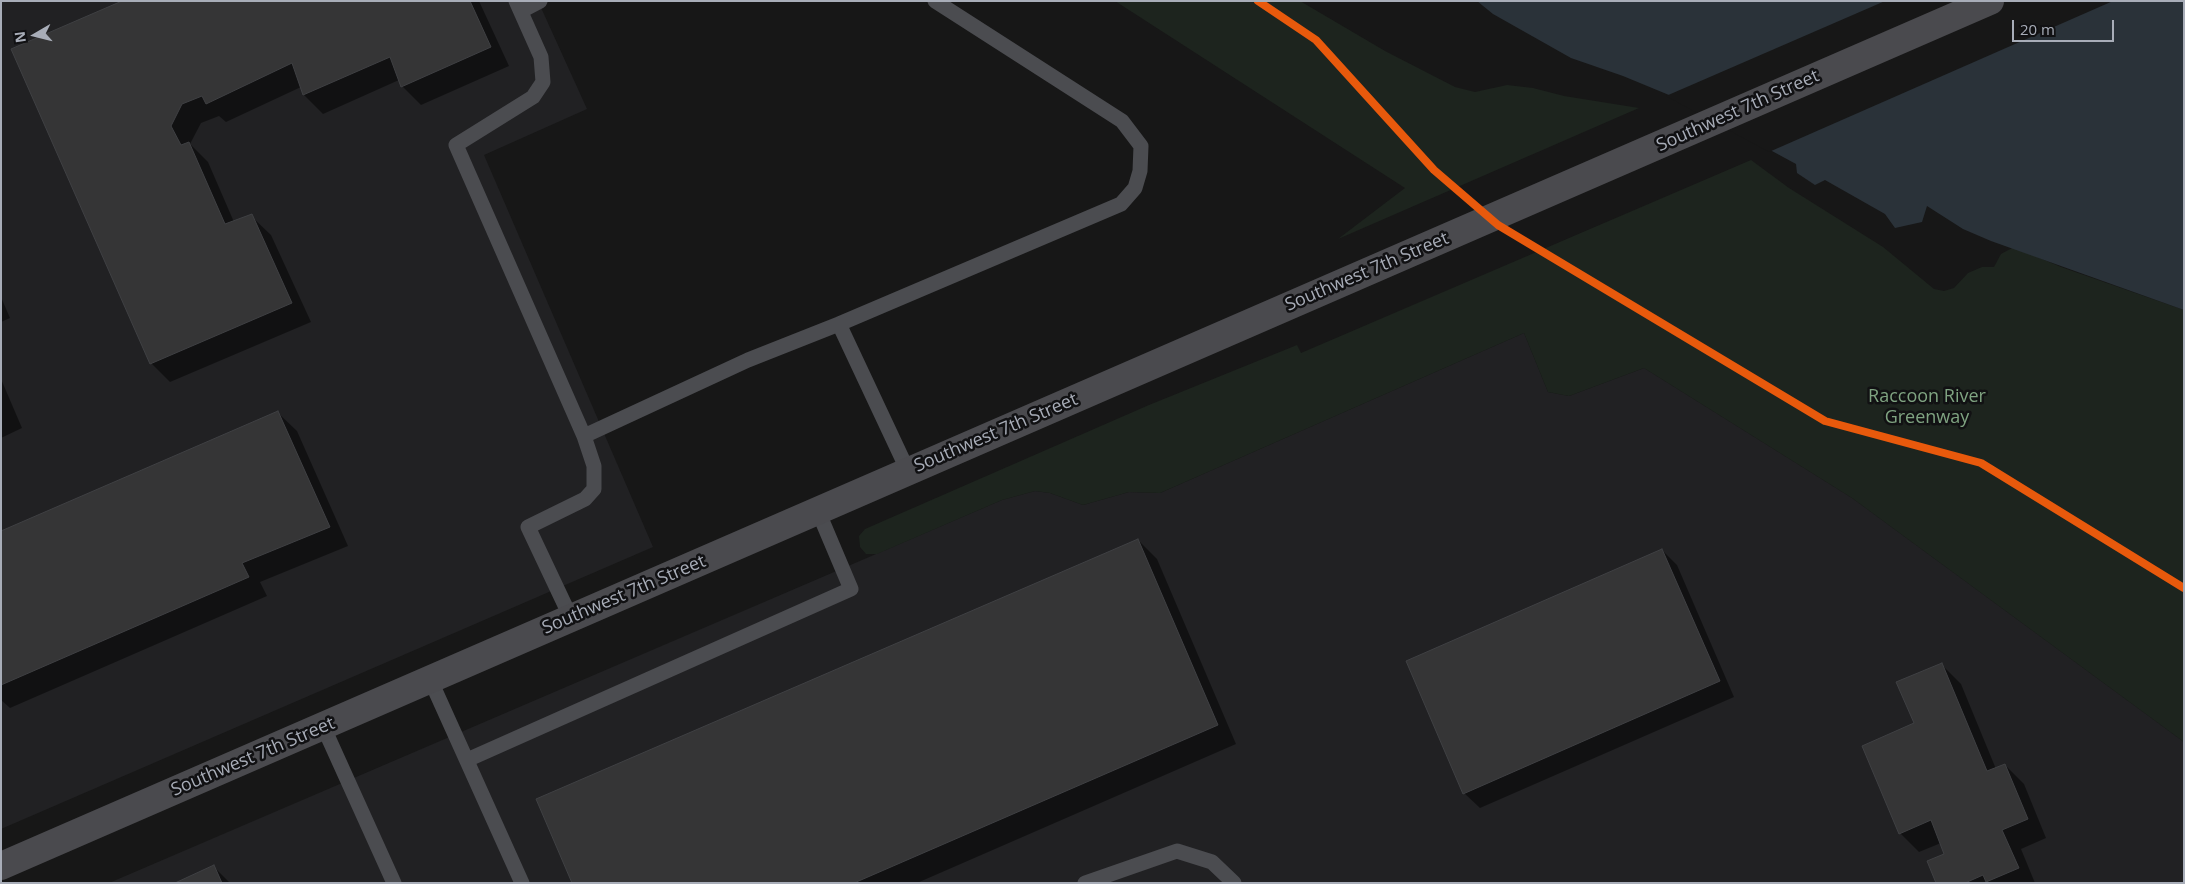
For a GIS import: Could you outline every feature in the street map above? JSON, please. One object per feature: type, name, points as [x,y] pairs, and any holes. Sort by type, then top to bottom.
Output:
[{"type":"main road","name":"Southwest 7th Street","points":[[1,866],[1990,1]]},
{"type":"lane","points":[[540,1],[518,6],[541,57],[543,82],[533,97],[456,145],[584,436],[594,466],[594,489],[585,499],[528,527],[571,618]]},
{"type":"lane","points":[[584,436],[748,360],[838,324],[1121,204],[1135,188],[1140,172],[1141,146],[1122,121],[935,1]]},
{"type":"lane","points":[[838,324],[908,471]]},
{"type":"lane","points":[[467,760],[851,589],[818,510]]},
{"type":"lane","points":[[430,679],[522,883]]},
{"type":"lane","points":[[323,726],[394,883]]},
{"type":"lane","points":[[1085,883],[1177,851],[1212,862],[1234,883]]},
{"type":"shaded area","points":[[1,1],[538,1],[587,109],[484,155],[653,547],[1,829]]},
{"type":"shaded area","points":[[1477,1],[2184,1],[2184,310],[1991,241],[1963,229],[1927,206],[1922,222],[1895,228],[1885,214],[1825,180],[1815,185],[1797,173],[1796,164],[1669,95],[1623,76],[1571,58],[1493,14]]},
{"type":"shaded area","points":[[1524,333],[1548,392],[1569,396],[1644,368],[1852,498],[2184,742],[2184,883],[109,883],[1002,500],[1035,491],[1050,493],[1083,505],[1129,492],[1160,493]]},
{"type":"green space","points":[[1115,1],[1300,1],[1385,51],[1455,87],[1475,92],[1507,85],[1533,88],[1564,96],[1639,108],[1338,239],[1405,188]]},
{"type":"green space","name":"Raccoon River Greenway","points":[[1751,160],[1789,188],[1883,247],[1934,289],[1944,291],[1954,288],[1968,273],[1982,267],[1994,267],[2001,254],[2014,247],[2061,267],[2184,310],[2184,742],[1852,498],[1644,368],[1569,396],[1548,392],[1524,333],[1160,493],[1129,492],[1083,505],[1050,493],[1035,491],[1002,500],[877,554],[866,554],[860,547],[859,536],[865,529],[1149,405],[1297,345],[1301,353]]},
{"type":"pier","points":[[1885,1],[2113,1],[1769,152],[1666,96]]},
{"type":"building","points":[[122,1],[470,1],[491,47],[401,87],[390,57],[303,95],[292,63],[206,104],[202,96],[182,104],[171,126],[181,145],[189,142],[225,224],[252,214],[292,303],[150,364],[11,49]]},
{"type":"building","points":[[278,411],[330,527],[242,563],[249,577],[1,685],[1,531]]},
{"type":"building","points":[[1138,539],[1218,725],[854,883],[572,883],[536,799]]},
{"type":"building","points":[[1662,549],[1720,681],[1463,794],[1406,661]]},
{"type":"building","points":[[1942,663],[1987,771],[2005,764],[2028,819],[2002,830],[2019,868],[1986,882],[1983,875],[1965,883],[1936,883],[1927,861],[1944,854],[1931,820],[1899,834],[1862,746],[1914,723],[1896,682]]},
{"type":"building","points":[[214,865],[222,883],[175,883]]},
{"type":"cycle path","points":[[1258,1],[1316,40],[1434,170],[1498,225],[1825,421],[1981,463],[2184,588]]}]
